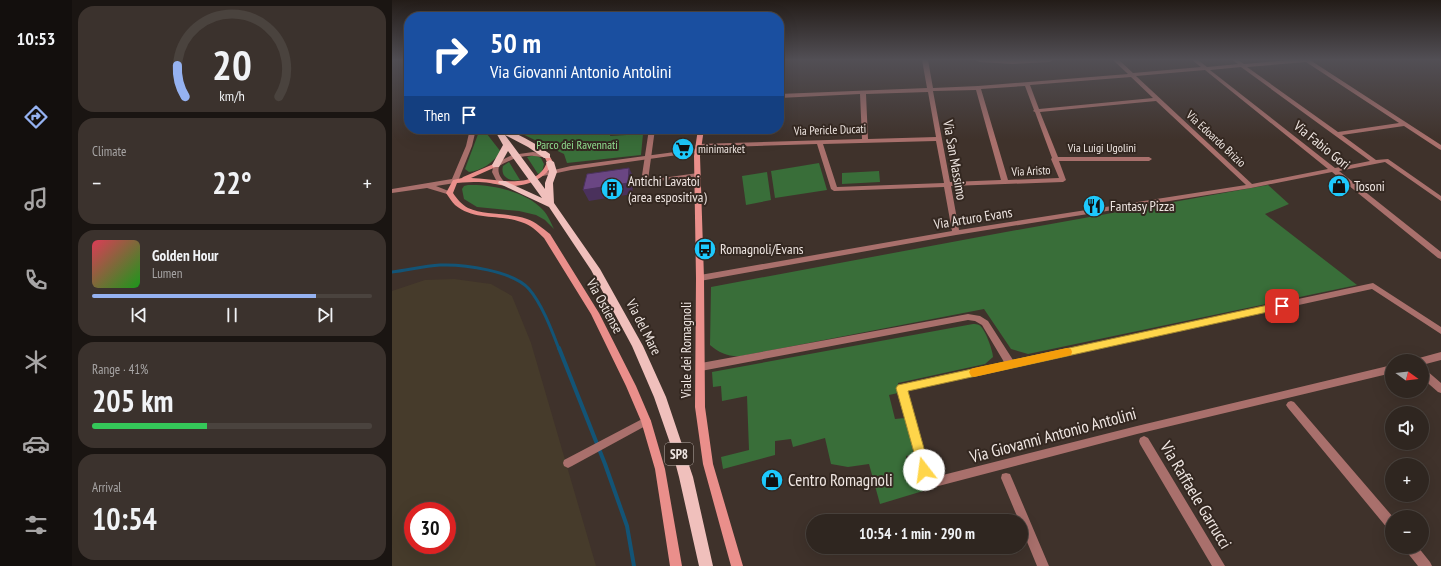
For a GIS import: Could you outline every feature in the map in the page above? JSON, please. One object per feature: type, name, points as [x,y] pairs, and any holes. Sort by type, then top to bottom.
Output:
[{"type":"main road","name":"Via del Mare","points":[[501,134],[507,145],[533,178],[595,269],[637,346],[655,384],[671,428],[682,465],[706,566]]},
{"type":"main road","points":[[502,183],[550,205],[549,183],[553,172],[548,159],[535,147],[508,134]]},
{"type":"main road","name":"Viale dei Romagnoli","points":[[700,134],[698,149],[701,367],[700,407],[706,452],[737,566]]},
{"type":"main road","points":[[449,193],[455,181],[481,173],[496,165],[507,145]]},
{"type":"main road","points":[[455,181],[478,180],[516,183],[543,174],[548,169],[548,159]]},
{"type":"main road","name":"Via Ostiense","points":[[449,193],[457,203],[466,209],[521,218],[534,223],[543,231],[595,313],[631,386],[646,421],[660,469],[676,566]]},
{"type":"street","name":"Via San Massimo","points":[[930,86],[956,233]]},
{"type":"street","points":[[784,96],[931,91],[997,86]]},
{"type":"street","name":"Via Aristo","points":[[819,142],[834,189],[947,186],[1063,180],[1028,86]]},
{"type":"street","name":"Via Edoardo Brizio","points":[[1144,86],[1251,186]]},
{"type":"street","name":"Via Fabio Gori","points":[[1229,86],[1441,256]]},
{"type":"street","points":[[1272,86],[1375,162]]},
{"type":"street","points":[[1348,86],[1441,148]]},
{"type":"street","points":[[978,88],[1005,183]]},
{"type":"street","points":[[863,93],[865,140]]},
{"type":"street","points":[[1036,110],[1158,99]]},
{"type":"street","points":[[1336,134],[1406,124]]},
{"type":"street","points":[[392,191],[455,181],[471,142],[472,134]]},
{"type":"street","points":[[651,134],[646,159],[644,182],[698,175]]},
{"type":"street","name":"Via Pericle Ducati","points":[[543,174],[571,168],[646,159],[698,149],[865,140],[940,139]]},
{"type":"street","points":[[502,183],[498,179],[495,171],[496,165],[516,156],[532,153],[548,159],[560,166],[571,168]]},
{"type":"street","name":"Via Luigi Ugolini","points":[[1054,159],[1149,160]]},
{"type":"street","name":"Via Arturo Evans","points":[[700,278],[956,233],[1251,186],[1386,160],[1441,199]]},
{"type":"street","points":[[421,186],[434,187],[449,193]]},
{"type":"street","name":"Via Giovanni Antonio Antolini","points":[[1385,371],[1137,430],[928,484],[902,388],[1373,286],[1441,331]]},
{"type":"street","points":[[701,367],[968,317],[977,318],[985,323],[1011,364]]},
{"type":"street","points":[[1429,359],[1441,356]]},
{"type":"street","points":[[1429,378],[1441,389]]},
{"type":"street","points":[[1291,405],[1385,517]]},
{"type":"street","points":[[568,463],[646,421]]},
{"type":"street","name":"Via Raffaele Garrucci","points":[[1144,441],[1220,566]]},
{"type":"street","points":[[1006,478],[1043,566]]},
{"type":"street","points":[[1416,554],[1426,566]]},
{"type":"shaded area","points":[[454,279],[491,284],[512,296],[531,343],[596,566],[392,566],[392,291],[425,280]]},
{"type":"green space","points":[[478,134],[487,134],[501,152],[487,165],[478,170],[469,172],[465,169]]},
{"type":"green space","name":"Parco dei Ravennati","points":[[522,134],[611,134],[610,136],[643,134],[641,155],[567,163],[564,154]]},
{"type":"green space","points":[[535,155],[541,158],[544,164],[542,172],[538,174],[527,157]]},
{"type":"green space","points":[[509,162],[520,180],[509,179],[504,176],[502,170],[503,166]]},
{"type":"green space","points":[[819,163],[827,190],[775,198],[771,171]]},
{"type":"green space","points":[[879,171],[880,182],[842,184],[842,173]]},
{"type":"green space","points":[[767,172],[771,200],[746,205],[742,176]]},
{"type":"green space","points":[[1268,185],[1289,204],[1265,214],[1357,285],[1028,354],[1011,349],[984,309],[741,356],[724,354],[710,345],[711,287]]},
{"type":"green space","points":[[464,186],[488,186],[508,190],[528,198],[545,212],[554,229],[545,220],[536,215],[519,211],[477,207],[464,199],[462,189]]},
{"type":"green space","points":[[978,324],[981,327],[992,350],[993,357],[985,364],[898,383],[898,393],[889,395],[895,419],[905,418],[915,454],[906,456],[913,487],[922,488],[923,491],[880,504],[869,464],[848,467],[831,464],[825,438],[793,447],[791,439],[775,441],[775,455],[723,469],[721,457],[749,450],[747,396],[722,401],[721,386],[713,387],[712,372]]},
{"type":"building","points":[[629,168],[628,183],[583,190],[587,174]]},
{"type":"waterway","points":[[392,272],[450,265],[474,267],[500,273],[512,278],[522,283],[534,295],[546,318],[559,349]]},
{"type":"waterway","points":[[559,348],[605,464],[627,526],[634,566]]},
{"type":"slow traffic","points":[[974,372],[1067,352]]},
{"type":"place","name":"minimarket","points":[[683,149]]},
{"type":"place","name":"Tosoni","points":[[1339,186]]},
{"type":"place","name":"Antichi Lavatoi (area espositiva)","points":[[612,189]]},
{"type":"place","name":"Fantasy Pizza","points":[[1094,206]]},
{"type":"place","name":"Romagnoli/Evans","points":[[705,249]]},
{"type":"place","name":"Centro Romagnoli","points":[[772,480]]},
{"type":"route","points":[[924,470],[902,388],[1282,306]]}]
